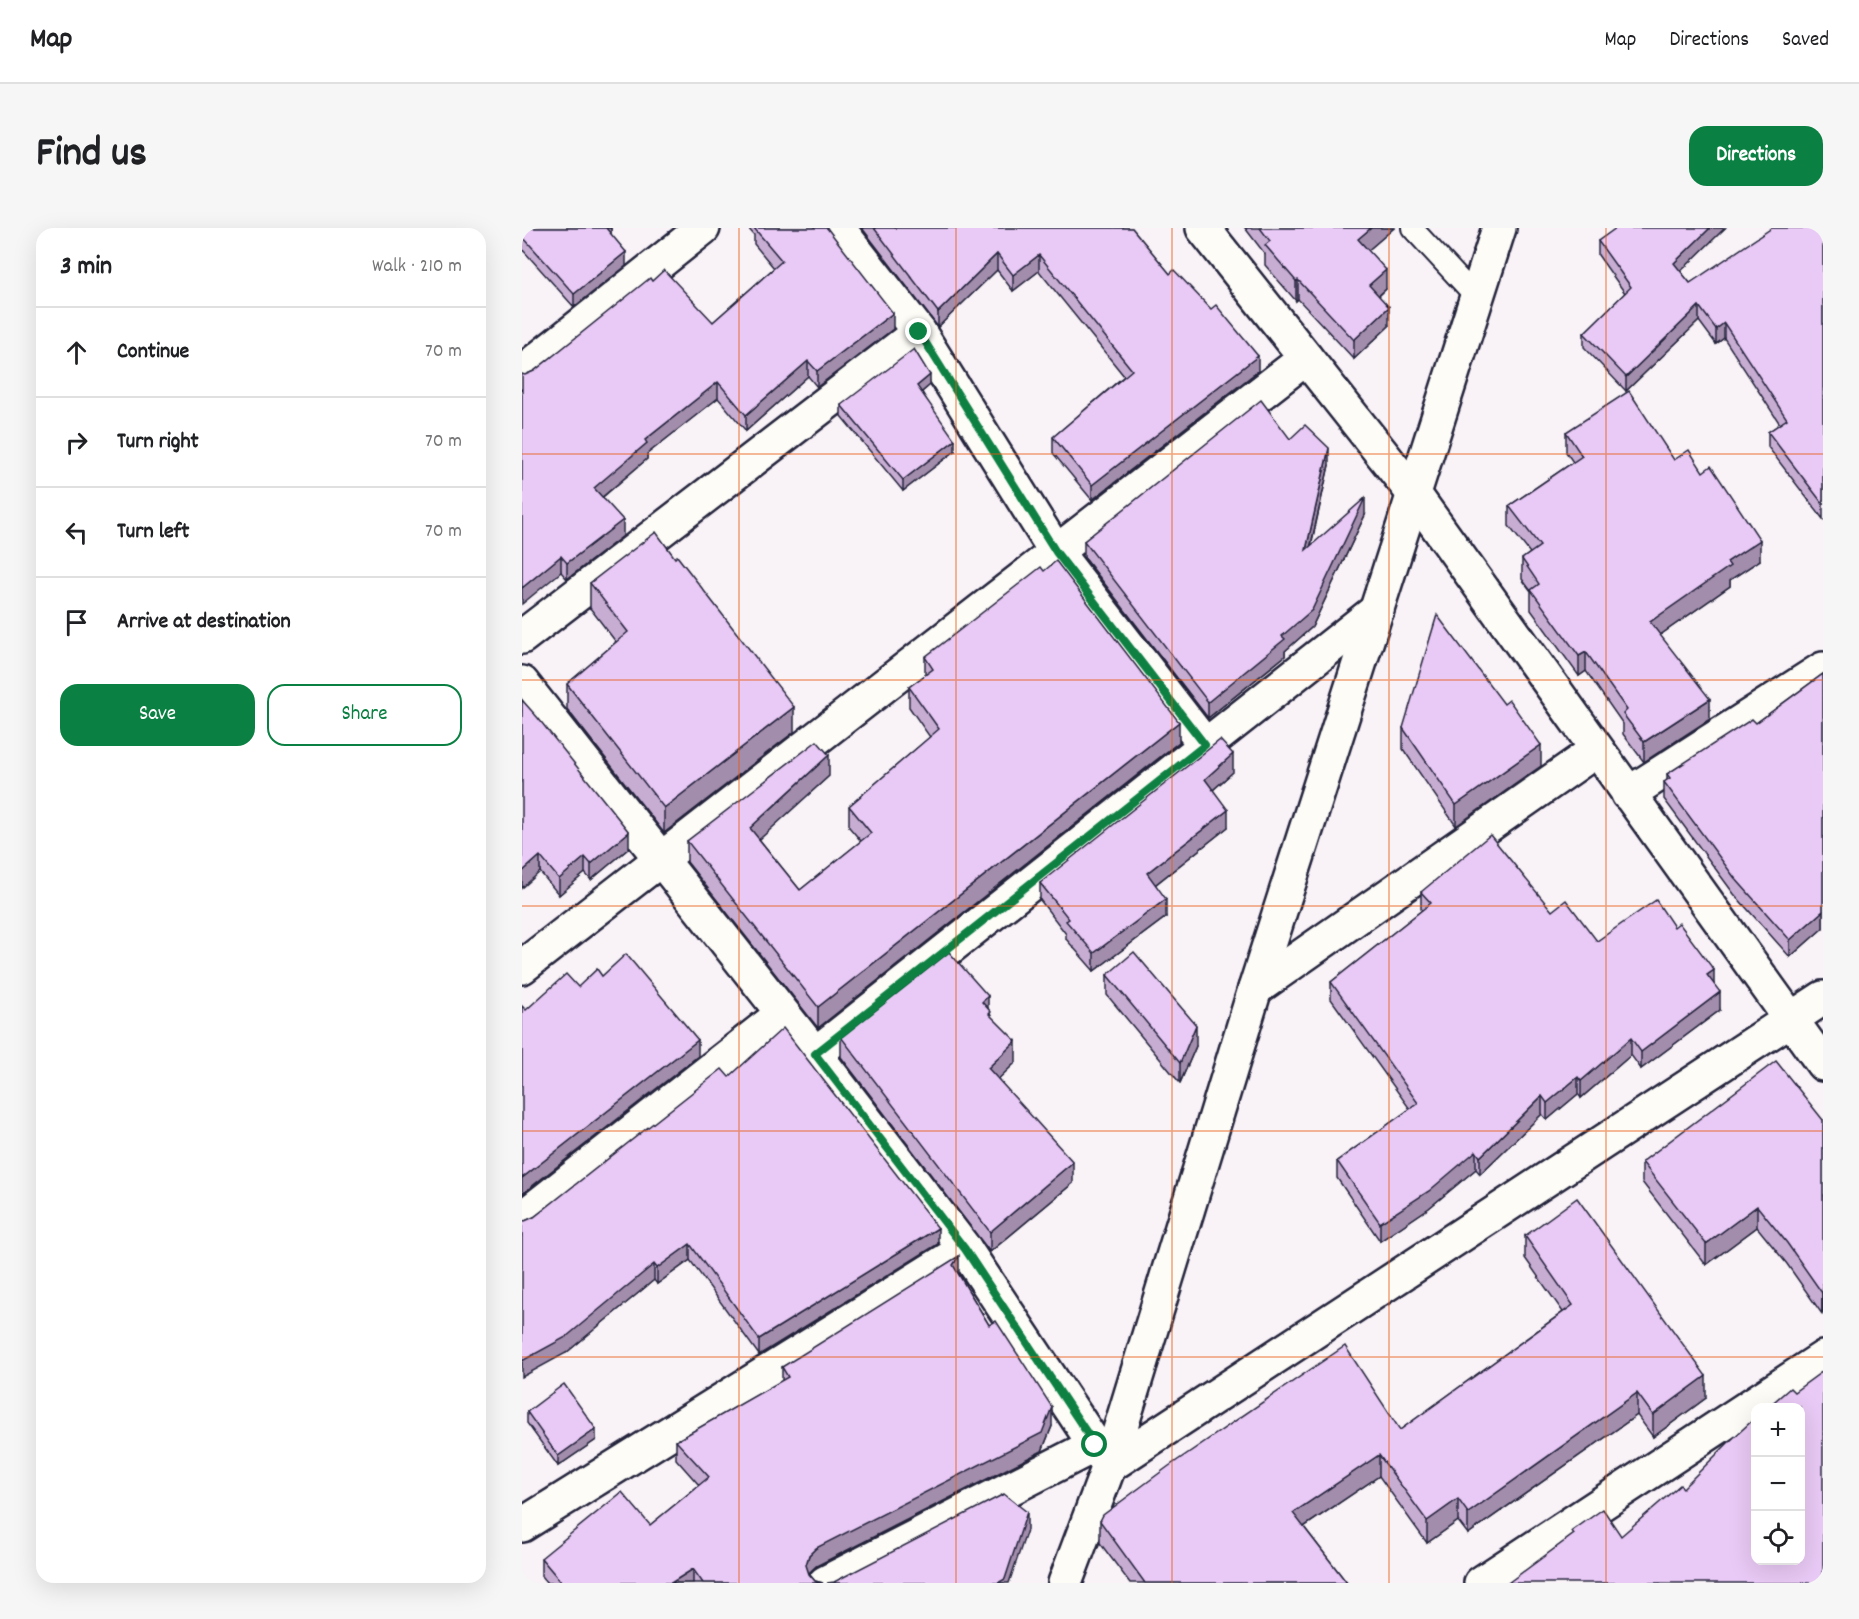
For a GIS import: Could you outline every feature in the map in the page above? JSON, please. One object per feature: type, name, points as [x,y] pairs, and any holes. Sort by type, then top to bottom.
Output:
[{"type":"street","points":[[522,372],[703,228]]},
{"type":"street","points":[[838,228],[919,332],[1056,552],[1205,745]]},
{"type":"street","points":[[1203,228],[1414,494],[1595,751],[1823,1064]]},
{"type":"street","points":[[1065,1583],[1102,1456],[1255,989],[1499,228]]},
{"type":"street","points":[[522,637],[919,332]]},
{"type":"street","points":[[522,967],[1305,358]]},
{"type":"street","points":[[815,1054],[1377,610]]},
{"type":"street","points":[[1628,794],[1823,669]]},
{"type":"street","points":[[522,683],[815,1054],[965,1249],[1102,1456]]},
{"type":"street","points":[[1255,989],[1595,751]]},
{"type":"street","points":[[825,1583],[1102,1456],[1823,998]]},
{"type":"street","points":[[522,1218],[782,1014]]},
{"type":"street","points":[[522,1525],[965,1249]]},
{"type":"street","points":[[1480,1583],[1823,1358]]},
{"type":"lane","points":[[1412,228],[1477,298]]},
{"type":"building","points":[[522,228],[606,228],[626,252],[574,294],[522,236]]},
{"type":"building","points":[[754,228],[827,228],[893,313],[817,371],[808,361],[746,415],[718,382],[645,440],[647,443],[594,488],[623,520],[567,563],[561,556],[522,588],[522,374],[534,371],[650,278],[652,281],[664,270],[713,322],[782,261]]},
{"type":"building","points":[[874,228],[1132,228],[1170,274],[1174,270],[1211,309],[1216,305],[1258,356],[1092,485],[1053,437],[1132,370],[1039,255],[1013,275],[997,254],[938,312]]},
{"type":"building","points":[[1260,228],[1371,228],[1358,239],[1386,270],[1369,285],[1389,307],[1354,340],[1298,280],[1296,281],[1265,245],[1270,241]]},
{"type":"building","points":[[1616,228],[1710,228],[1674,263],[1690,283],[1772,228],[1823,228],[1823,504],[1768,432],[1787,419],[1724,323],[1716,329],[1699,306],[1626,377],[1584,333],[1631,287],[1598,241]]},
{"type":"building","points":[[914,349],[930,375],[917,386],[955,440],[903,480],[841,405]]},
{"type":"building","points":[[1629,391],[1674,460],[1689,450],[1703,472],[1711,466],[1760,540],[1727,562],[1730,566],[1650,622],[1710,699],[1644,742],[1623,714],[1627,710],[1586,652],[1579,656],[1531,590],[1539,584],[1522,559],[1540,546],[1509,506],[1582,456],[1566,432]]},
{"type":"building","points":[[1261,400],[1290,439],[1305,425],[1329,448],[1306,550],[1365,498],[1312,610],[1282,636],[1285,639],[1208,702],[1084,541]]},
{"type":"building","points":[[656,532],[794,707],[664,808],[567,684],[628,632],[590,583]]},
{"type":"building","points":[[1056,561],[1179,722],[818,1007],[687,841],[817,741],[829,755],[750,828],[800,890],[871,833],[849,806],[939,729],[909,687],[933,669],[925,657],[1041,567],[1044,571]]},
{"type":"building","points":[[1437,615],[1504,704],[1509,700],[1541,745],[1456,805],[1403,728]]},
{"type":"building","points":[[1823,674],[1823,911],[1790,940],[1734,877],[1664,782],[1670,778],[1667,774],[1752,719],[1756,723]]},
{"type":"building","points":[[522,700],[629,832],[591,864],[585,857],[559,879],[540,856],[522,872]]},
{"type":"building","points":[[1220,740],[1233,754],[1205,779],[1228,810],[1147,873],[1166,899],[1094,953],[1066,921],[1069,919],[1040,883]]},
{"type":"building","points":[[1490,835],[1552,911],[1566,900],[1597,941],[1656,900],[1674,927],[1679,923],[1714,970],[1707,975],[1720,992],[1641,1052],[1631,1038],[1581,1081],[1578,1077],[1547,1103],[1542,1096],[1480,1157],[1476,1151],[1429,1191],[1380,1223],[1337,1161],[1418,1103],[1331,982],[1431,903],[1421,892]]},
{"type":"building","points":[[949,952],[988,996],[982,1002],[991,1012],[989,1014],[1016,1041],[988,1068],[1073,1162],[990,1232],[841,1037]]},
{"type":"building","points":[[1134,952],[1196,1025],[1180,1063],[1107,975]]},
{"type":"building","points":[[626,954],[698,1040],[522,1178],[522,1006],[526,1010],[566,974],[578,987],[597,969],[602,976]]},
{"type":"building","points":[[783,1028],[938,1228],[759,1339],[690,1244],[657,1268],[654,1264],[566,1337],[522,1361],[522,1220],[534,1217],[722,1069],[729,1077]]},
{"type":"building","points":[[1776,1061],[1823,1120],[1823,1293],[1757,1206],[1706,1244],[1642,1162]]},
{"type":"building","points":[[1577,1198],[1706,1376],[1653,1415],[1637,1393],[1468,1513],[1458,1499],[1427,1521],[1379,1455],[1293,1513],[1347,1583],[1145,1583],[1100,1521],[1103,1515],[1169,1466],[1345,1346],[1400,1430],[1573,1305],[1525,1236]]},
{"type":"building","points":[[959,1256],[953,1265],[989,1325],[996,1321],[1052,1407],[1042,1433],[816,1548],[809,1555],[806,1565],[815,1581],[823,1583],[703,1583],[693,1569],[671,1583],[562,1583],[541,1558],[622,1492],[650,1525],[709,1477],[676,1441],[788,1377],[782,1367]]},
{"type":"building","points":[[1823,1371],[1823,1583],[1508,1583],[1574,1534],[1572,1531],[1603,1509],[1621,1536],[1680,1485],[1683,1488],[1751,1422],[1751,1565],[1805,1565],[1805,1403],[1773,1403],[1790,1388],[1794,1392]]},
{"type":"building","points":[[564,1384],[596,1429],[558,1456],[527,1412]]},
{"type":"building","points":[[1004,1494],[1027,1512],[1005,1579],[998,1583],[827,1583],[834,1582]]},
{"type":"route","points":[[919,332],[1056,552],[1205,745],[815,1054],[965,1249],[1095,1445]]}]
